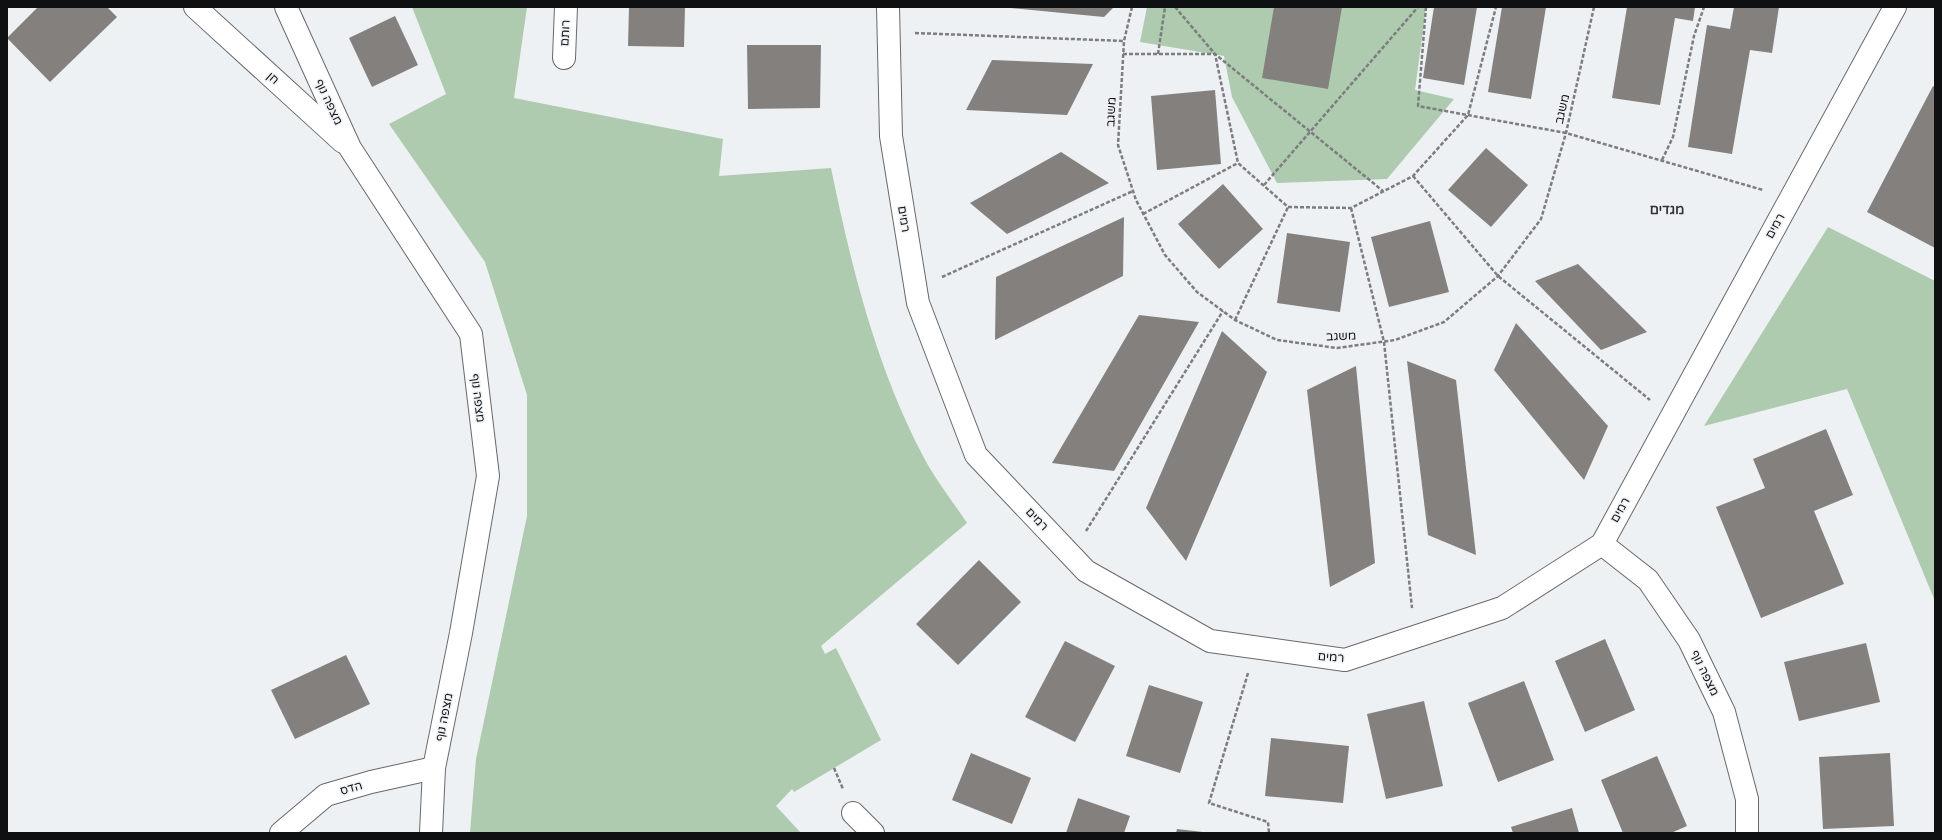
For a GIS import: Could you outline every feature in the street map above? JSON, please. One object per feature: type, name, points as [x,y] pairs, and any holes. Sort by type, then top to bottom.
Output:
[{"type":"street","name":"חן","points":[[195,7],[350,148]]},
{"type":"street","name":"מצפה נוף","points":[[286,7],[350,148],[470,334],[488,476],[461,633],[434,768],[431,833]]},
{"type":"street","name":"רותם","points":[[564,58],[566,7]]},
{"type":"street","name":"רמים","points":[[888,7],[891,136],[918,303],[976,455],[1086,570],[1210,641],[1345,660],[1502,608],[1602,544],[1895,7]]},
{"type":"street","name":"מצפה נוף","points":[[1602,544],[1648,580],[1689,640],[1724,712],[1746,799],[1747,833]]},
{"type":"street","name":"הדס","points":[[281,833],[326,795],[371,782],[434,768]]},
{"type":"street","points":[[853,813],[873,833]]},
{"type":"path","name":"משגב","points":[[1132,7],[1124,41],[1118,145],[1133,191],[1143,214],[1165,255],[1197,292],[1235,320],[1277,340],[1337,348],[1395,340],[1444,322],[1498,276],[1541,219],[1566,133],[1594,7]]},
{"type":"path","points":[[1158,54],[1165,7]]},
{"type":"path","points":[[1175,7],[1215,54],[1383,192]]},
{"type":"path","points":[[1264,186],[1418,7]]},
{"type":"path","points":[[1426,7],[1418,106],[1566,133],[1791,198]]},
{"type":"path","points":[[1215,54],[1238,163],[1288,207],[1351,208],[1413,176],[1468,115],[1496,7]]},
{"type":"path","points":[[1662,160],[1673,137],[1694,36],[1704,7]]},
{"type":"path","points":[[888,31],[1124,41]]},
{"type":"path","points":[[1123,54],[1215,54]]},
{"type":"path","points":[[1143,214],[1238,163]]},
{"type":"path","points":[[1413,176],[1498,276],[1671,417]]},
{"type":"path","points":[[916,290],[1133,191]]},
{"type":"path","points":[[1235,320],[1288,207]]},
{"type":"path","points":[[1351,208],[1384,342],[1415,636]]},
{"type":"path","points":[[1071,555],[1223,311]]},
{"type":"path","points":[[1255,648],[1209,803],[1268,822],[1269,833]]},
{"type":"green space","points":[[412,7],[527,7],[514,98],[723,139],[719,176],[831,168],[856,277],[866,313],[890,384],[926,461],[967,523],[821,646],[825,654],[836,648],[881,740],[794,792],[792,789],[776,806],[801,833],[470,833],[476,759],[527,516],[527,395],[485,262],[389,124],[446,94]]},
{"type":"green space","points":[[1147,7],[1426,7],[1415,90],[1454,99],[1387,179],[1277,183],[1232,97],[1224,56],[1140,42]]},
{"type":"green space","points":[[1828,227],[1935,281],[1935,601],[1847,389],[1704,426]]},
{"type":"building","points":[[38,7],[107,7],[117,17],[50,82],[7,38]]},
{"type":"building","points":[[629,7],[685,7],[684,47],[628,46]]},
{"type":"building","points":[[1001,7],[1114,7],[1104,17]]},
{"type":"building","points":[[1274,7],[1342,7],[1328,89],[1262,78]]},
{"type":"building","points":[[1434,7],[1477,7],[1464,85],[1423,78]]},
{"type":"building","points":[[1502,7],[1546,7],[1531,99],[1488,92]]},
{"type":"building","points":[[1627,7],[1695,7],[1693,21],[1675,18],[1660,105],[1612,98]]},
{"type":"building","points":[[1734,7],[1779,7],[1772,53],[1750,50],[1732,154],[1688,147],[1707,25],[1730,29]]},
{"type":"building","points":[[395,16],[418,65],[372,87],[349,38]]},
{"type":"building","points":[[747,45],[821,45],[820,108],[748,109]]},
{"type":"building","points":[[992,60],[1093,64],[1067,115],[966,110]]},
{"type":"building","points":[[1933,86],[1935,87],[1935,248],[1867,212]]},
{"type":"building","points":[[1215,90],[1221,164],[1157,170],[1151,96]]},
{"type":"building","points":[[1486,148],[1528,185],[1491,227],[1448,190]]},
{"type":"building","points":[[1061,152],[1109,183],[1007,234],[970,203]]},
{"type":"building","points":[[1223,184],[1263,229],[1219,269],[1178,224]]},
{"type":"building","points":[[1124,217],[1123,276],[995,340],[996,277]]},
{"type":"building","points":[[1430,221],[1449,292],[1389,307],[1371,237]]},
{"type":"building","points":[[1287,233],[1350,242],[1340,312],[1277,303]]},
{"type":"building","points":[[1578,264],[1647,332],[1601,350],[1535,281]]},
{"type":"building","points":[[1139,315],[1199,322],[1114,471],[1052,463]]},
{"type":"building","points":[[1516,323],[1608,426],[1584,480],[1494,370]]},
{"type":"building","points":[[1222,331],[1267,372],[1186,561],[1146,508]]},
{"type":"building","points":[[1407,361],[1456,380],[1476,555],[1428,535]]},
{"type":"building","points":[[1356,366],[1375,563],[1330,587],[1307,390]]},
{"type":"building","points":[[1826,429],[1853,495],[1814,511],[1844,584],[1761,618],[1716,507],[1765,488],[1753,459]]},
{"type":"building","points":[[979,560],[1021,602],[958,665],[916,624]]},
{"type":"building","points":[[1605,639],[1635,710],[1585,732],[1555,661]]},
{"type":"building","points":[[1065,641],[1115,666],[1075,742],[1025,717]]},
{"type":"building","points":[[1866,643],[1880,702],[1799,721],[1784,662]]},
{"type":"building","points":[[346,655],[370,704],[295,739],[271,690]]},
{"type":"building","points":[[1524,681],[1554,760],[1498,782],[1468,703]]},
{"type":"building","points":[[1149,685],[1203,702],[1180,773],[1126,756]]},
{"type":"building","points":[[1424,701],[1443,786],[1386,799],[1367,714]]},
{"type":"building","points":[[1271,738],[1349,746],[1343,803],[1265,796]]},
{"type":"building","points":[[971,753],[1031,778],[1012,824],[952,800]]},
{"type":"building","points":[[1890,753],[1894,826],[1823,829],[1819,757]]},
{"type":"building","points":[[1657,756],[1687,826],[1671,833],[1623,833],[1601,780]]},
{"type":"building","points":[[1078,798],[1130,816],[1124,833],[1066,833]]},
{"type":"building","points":[[1572,808],[1579,833],[1513,833],[1511,827]]},
{"type":"building","points":[[1177,829],[1203,832],[1203,833],[1176,833]]},
{"type":"district","name":"מגדים","points":[[1667,210]]}]
